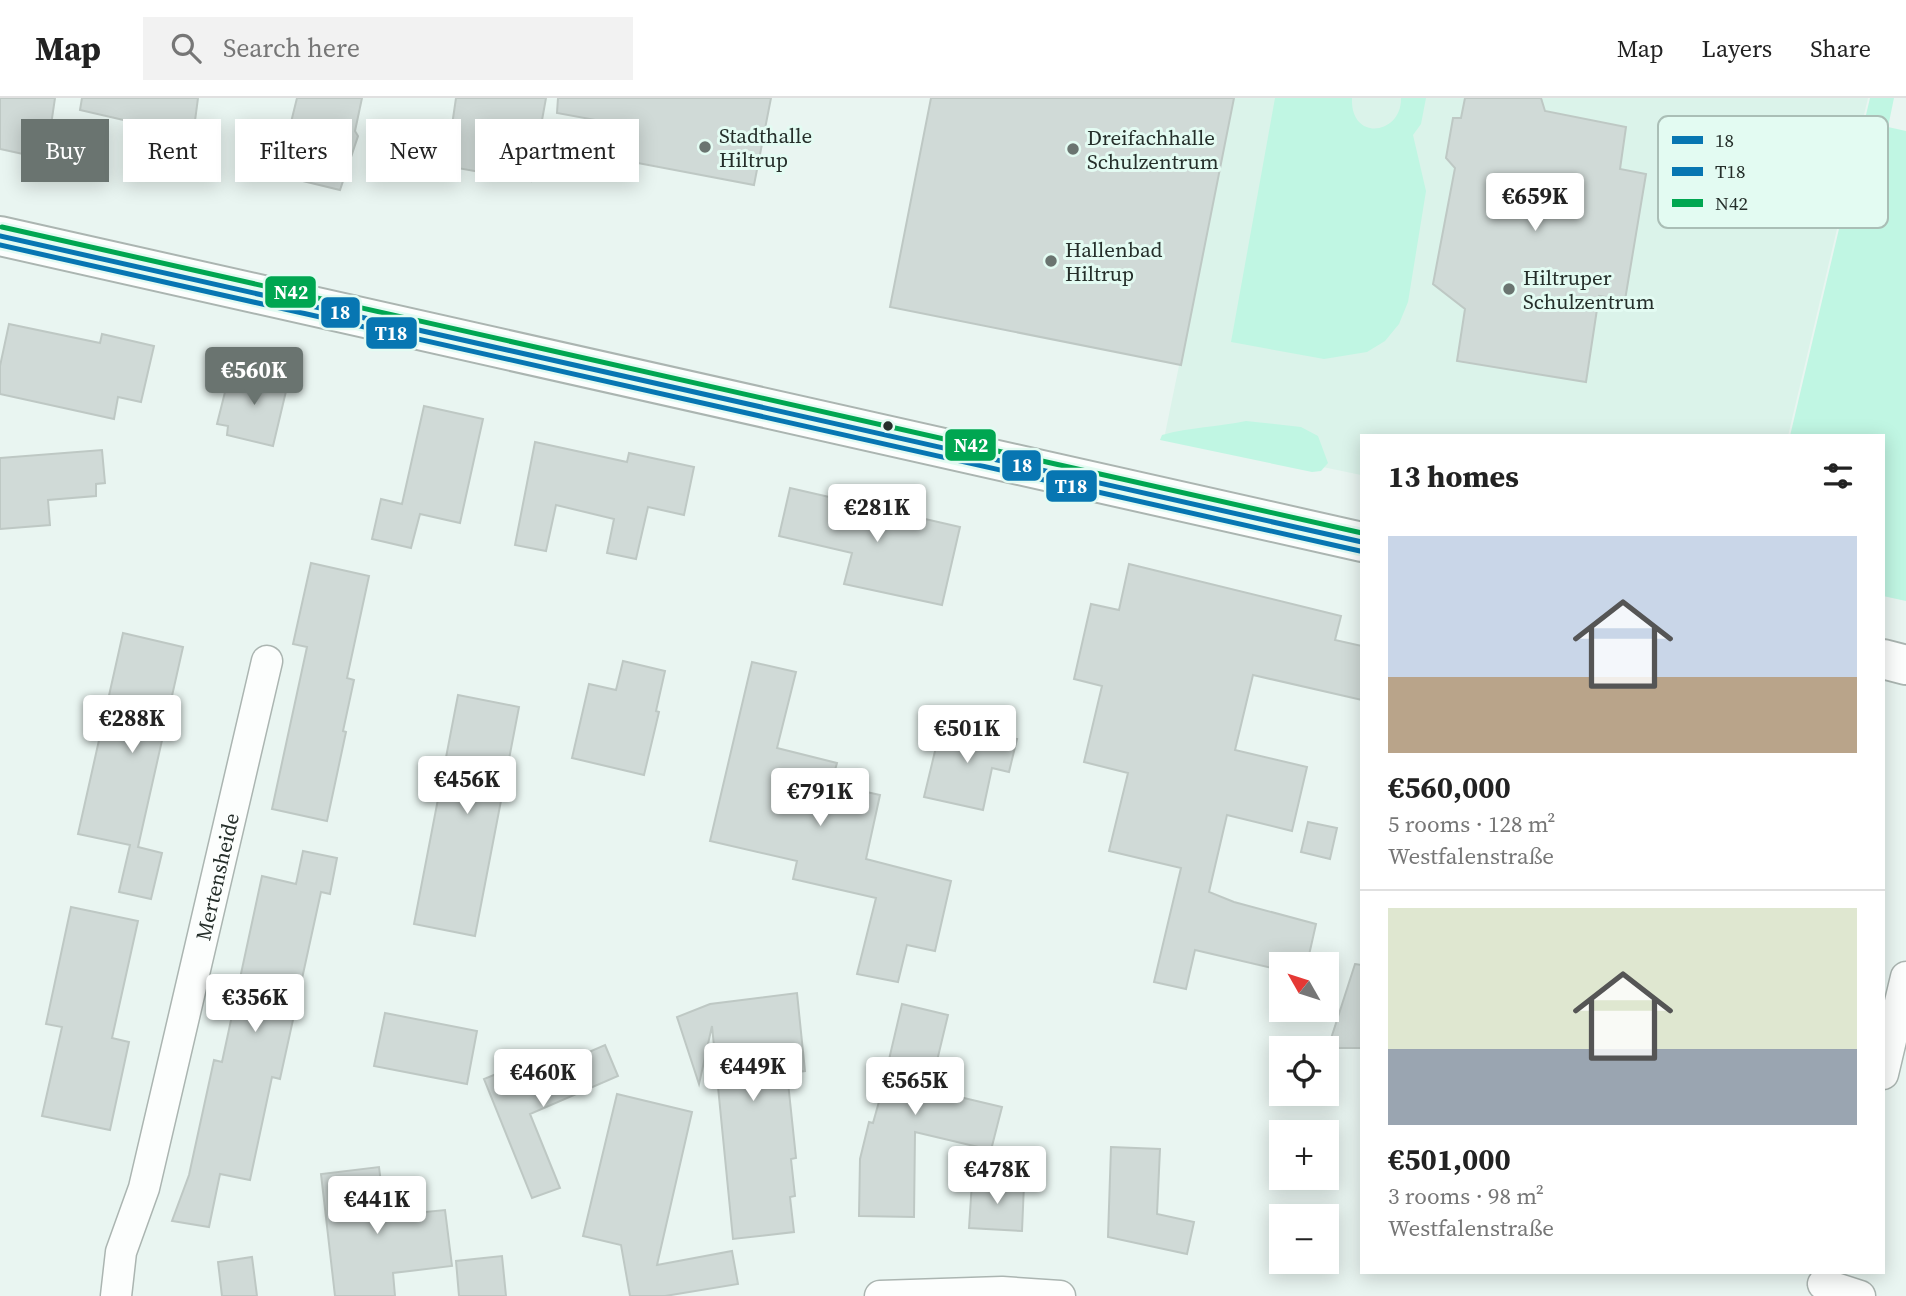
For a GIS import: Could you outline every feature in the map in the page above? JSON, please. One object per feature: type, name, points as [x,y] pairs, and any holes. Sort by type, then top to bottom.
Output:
[{"type":"main road","points":[[0,236],[1360,542]]},
{"type":"main road","points":[[1885,659],[1906,664]]},
{"type":"street","name":"Mertensheide","points":[[116,1296],[121,1252],[144,1188],[267,661]]},
{"type":"street","points":[[1885,1066],[1906,977]]},
{"type":"street","points":[[1823,1284],[1860,1296]]},
{"type":"street","points":[[880,1296],[1002,1292],[1060,1296]]},
{"type":"shaded area","name":"Hiltruper Schulzentrum","points":[[1234,98],[1868,98],[1864,116],[1658,116],[1658,228],[1837,228],[1788,434],[1360,434],[1360,475],[1165,434]]},
{"type":"green space","points":[[1275,98],[1352,98],[1359,122],[1376,128],[1393,120],[1399,110],[1401,98],[1426,98],[1421,124],[1413,135],[1426,191],[1408,302],[1399,324],[1385,341],[1367,352],[1324,359],[1231,342]]},
{"type":"green space","points":[[1870,98],[1894,98],[1888,127],[1888,116],[1866,116]]},
{"type":"green space","points":[[1888,127],[1906,131],[1906,601],[1885,596],[1885,434],[1790,434],[1839,228],[1888,228]]},
{"type":"green space","points":[[1246,421],[1301,427],[1318,436],[1328,463],[1321,471],[1312,472],[1160,440],[1162,435],[1172,432]]},
{"type":"building","points":[[0,98],[55,98],[52,119],[21,119],[21,154],[0,149]]},
{"type":"building","points":[[82,98],[198,98],[195,119],[123,120],[80,110]]},
{"type":"building","points":[[297,98],[362,98],[355,131],[358,136],[352,154],[352,119],[292,119]]},
{"type":"building","points":[[456,98],[546,98],[542,119],[475,119],[475,171],[461,169],[461,119],[453,119]]},
{"type":"building","name":"Stadthalle Hiltrup","points":[[558,98],[771,98],[754,185],[639,163],[639,119],[590,119],[557,113]]},
{"type":"building","name":"Hallenbad Hiltrup","points":[[931,98],[1234,98],[1181,365],[890,307]]},
{"type":"building","points":[[1465,98],[1541,98],[1545,111],[1626,127],[1620,169],[1646,174],[1625,300],[1599,296],[1586,382],[1457,361],[1465,309],[1433,284],[1455,168],[1446,158],[1453,118],[1461,118]]},
{"type":"building","points":[[307,182],[343,182],[340,190]]},
{"type":"building","points":[[9,324],[100,343],[102,334],[154,346],[141,402],[118,397],[114,419],[0,394],[0,366]]},
{"type":"building","points":[[238,371],[261,377],[268,371],[284,374],[287,387],[273,446],[227,435],[228,426],[217,424],[226,388],[233,389]]},
{"type":"building","points":[[424,406],[483,419],[460,523],[420,514],[411,548],[372,539],[381,499],[402,504]]},
{"type":"building","points":[[535,442],[627,462],[629,453],[694,467],[684,515],[648,507],[636,559],[607,553],[614,519],[556,505],[546,551],[515,545]]},
{"type":"building","points":[[102,450],[105,483],[96,484],[96,496],[48,500],[50,525],[0,529],[0,458]]},
{"type":"building","points":[[790,488],[960,527],[942,605],[844,584],[852,553],[779,536]]},
{"type":"building","points":[[311,563],[369,576],[347,678],[354,680],[327,821],[272,809],[307,647],[293,644]]},
{"type":"building","points":[[1129,564],[1341,616],[1335,640],[1360,646],[1360,700],[1253,675],[1235,750],[1307,767],[1292,831],[1227,815],[1209,892],[1234,902],[1316,924],[1310,952],[1269,952],[1269,967],[1195,950],[1186,989],[1154,982],[1181,868],[1109,851],[1128,773],[1084,762],[1102,686],[1074,679],[1091,604],[1119,610]]},
{"type":"building","points":[[123,633],[183,647],[138,847],[162,853],[151,899],[119,892],[130,845],[78,834]]},
{"type":"building","points":[[623,661],[665,671],[656,711],[659,712],[644,775],[572,758],[589,684],[616,690]]},
{"type":"building","points":[[752,662],[796,672],[777,748],[837,763],[831,784],[880,795],[866,859],[951,881],[935,951],[907,945],[898,982],[857,974],[876,898],[793,879],[797,861],[710,841]]},
{"type":"building","points":[[458,695],[519,707],[475,936],[414,924]]},
{"type":"building","points":[[942,722],[1017,739],[1009,772],[992,768],[983,810],[924,797]]},
{"type":"building","points":[[1308,822],[1337,828],[1330,859],[1301,852]]},
{"type":"building","points":[[303,851],[337,858],[330,894],[321,892],[280,1079],[272,1077],[250,1180],[220,1174],[209,1227],[172,1221],[189,1175],[214,1060],[222,1062],[262,876],[296,884]]},
{"type":"building","points":[[71,907],[138,921],[112,1038],[129,1042],[110,1130],[42,1116],[62,1027],[46,1024]]},
{"type":"building","points":[[1355,964],[1360,965],[1360,1048],[1339,1048],[1339,1036],[1332,1036],[1336,1022],[1339,1022],[1339,1014]]},
{"type":"building","points":[[797,993],[805,1071],[787,1073],[796,1158],[791,1159],[795,1196],[790,1197],[794,1232],[733,1239],[712,1026],[699,1084],[677,1017],[710,1004]]},
{"type":"building","points":[[902,1004],[948,1015],[930,1090],[1002,1107],[991,1150],[915,1132],[914,1217],[859,1216],[860,1159],[869,1122],[873,1123],[880,1098]]},
{"type":"building","points":[[385,1013],[477,1031],[467,1084],[374,1066]]},
{"type":"building","points":[[605,1045],[618,1076],[530,1114],[560,1188],[532,1198],[484,1079],[511,1068],[517,1083]]},
{"type":"building","points":[[617,1094],[692,1112],[657,1265],[732,1251],[738,1284],[665,1296],[630,1296],[621,1245],[583,1236]]},
{"type":"building","points":[[1111,1147],[1160,1149],[1157,1214],[1194,1222],[1187,1254],[1108,1237]]},
{"type":"building","points":[[379,1167],[385,1216],[445,1210],[452,1266],[393,1273],[395,1296],[335,1296],[321,1174]]},
{"type":"building","points":[[972,1182],[1024,1184],[1022,1231],[969,1228]]},
{"type":"building","points":[[502,1256],[506,1296],[459,1296],[456,1261]]},
{"type":"building","points":[[252,1257],[257,1296],[222,1296],[218,1262]]},
{"type":"transit line","name":"N42","points":[[2,227],[1360,533]]},
{"type":"transit line","name":"18","points":[[0,236],[1360,542]]},
{"type":"transit line","name":"T18","points":[[0,245],[1360,551]]},
{"type":"place","name":"Stadthalle Hiltrup","points":[[705,147]]},
{"type":"place","name":"Dreifachhalle Schulzentrum","points":[[1073,149]]},
{"type":"place","name":"Hallenbad Hiltrup","points":[[1051,261]]},
{"type":"place","name":"Hiltruper Schulzentrum","points":[[1509,289]]}]
